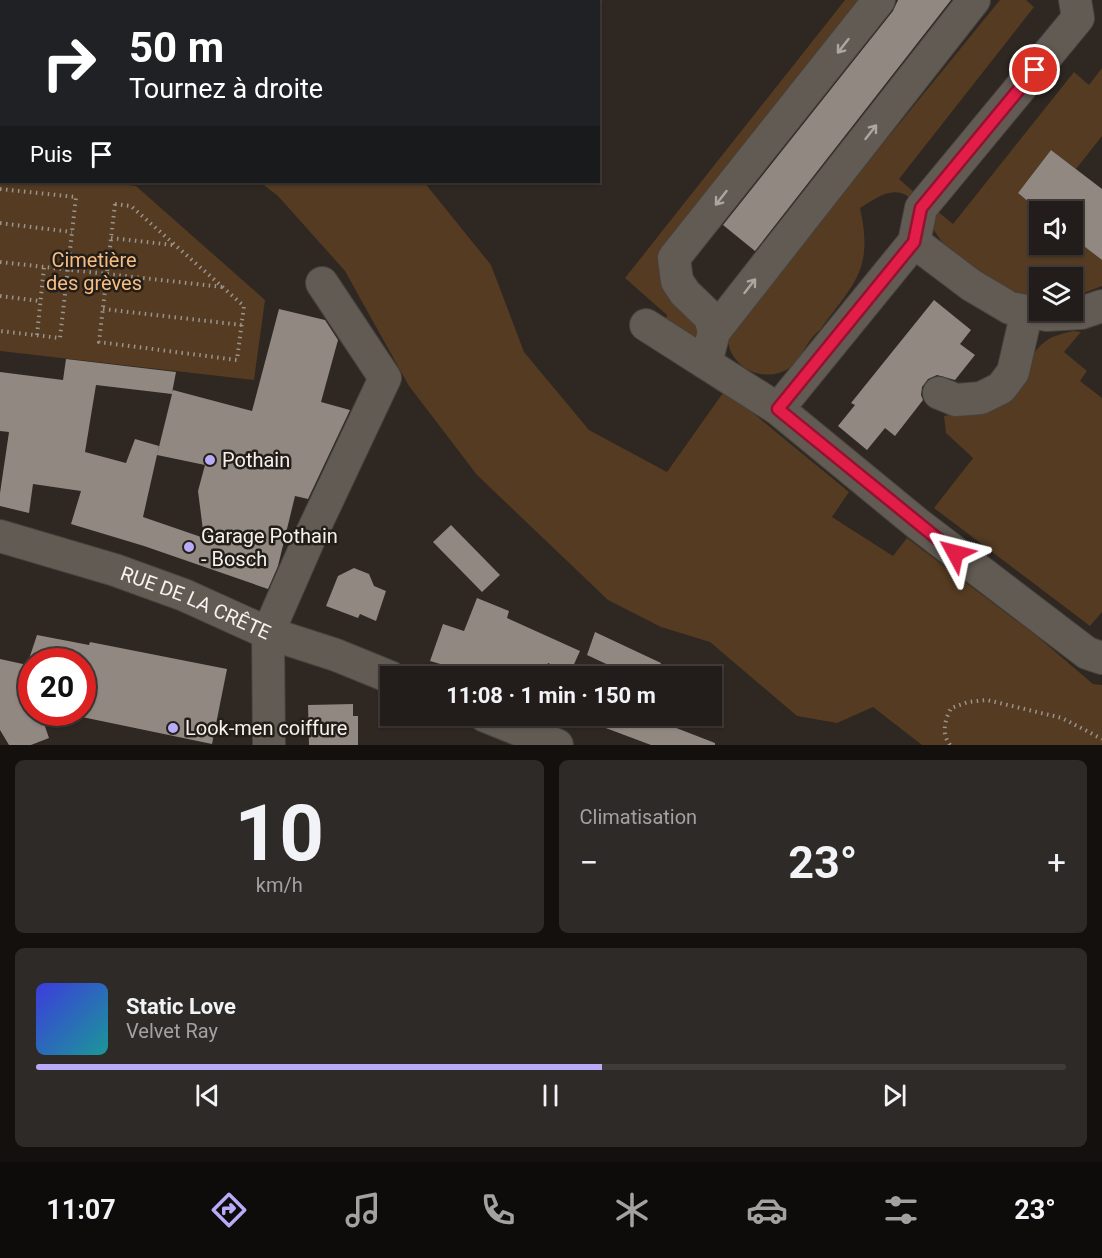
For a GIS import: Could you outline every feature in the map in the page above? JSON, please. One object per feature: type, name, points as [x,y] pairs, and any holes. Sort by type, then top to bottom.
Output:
[{"type":"street","points":[[714,332],[710,317],[685,293],[677,281],[674,258],[879,0]]},
{"type":"street","points":[[706,363],[714,332],[974,0]]},
{"type":"street","points":[[778,409],[914,242],[921,208],[1078,18],[1075,0]]},
{"type":"street","points":[[914,242],[971,285],[1010,308],[1047,315],[1081,313],[1102,306]]},
{"type":"street","points":[[269,745],[268,633],[310,537],[385,378],[322,283]]},
{"type":"street","points":[[939,393],[956,400],[981,398],[1001,388],[1013,372],[1027,311]]},
{"type":"street","points":[[646,325],[778,409],[955,553],[1087,653],[1102,658]]},
{"type":"street","name":"RUE DE LA CRÊTE","points":[[0,536],[125,573],[184,595],[268,633],[336,655],[380,673]]},
{"type":"street","points":[[500,726],[516,737],[557,745]]},
{"type":"path","points":[[0,189],[76,197],[60,338],[0,331]]},
{"type":"path","points":[[115,204],[131,206],[244,306],[237,360],[99,342],[111,238],[115,204]]},
{"type":"path","points":[[0,224],[72,232]]},
{"type":"path","points":[[111,238],[175,246]]},
{"type":"path","points":[[0,262],[224,287]]},
{"type":"path","points":[[37,335],[44,267]]},
{"type":"path","points":[[0,296],[40,301]]},
{"type":"path","points":[[103,309],[242,325]]},
{"type":"path","points":[[950,745],[945,739],[945,722],[951,708],[968,702],[987,700],[1062,718],[1085,728],[1102,739]]},
{"type":"green space","points":[[845,0],[865,0],[670,245],[701,316],[697,336],[691,337],[665,322],[667,315],[625,278]]},
{"type":"green space","points":[[1000,0],[1026,0],[1034,7],[899,179],[916,194],[910,198],[897,192],[884,194],[860,208],[864,229],[862,261],[858,275],[843,300],[787,370],[770,375],[752,372],[744,367],[732,354],[727,335]]},
{"type":"green space","points":[[1102,68],[1102,136],[1076,169],[1051,150],[1018,193],[1029,202],[1029,255],[1083,255],[1083,245],[1102,260],[1102,286],[1083,293],[1083,267],[1029,267],[1029,295],[985,281],[948,250],[932,227],[937,211],[953,224],[1074,72],[1089,85]]},
{"type":"green space","name":"Cimetière des grèves","points":[[0,183],[109,183],[136,186],[265,300],[254,380],[0,351]]},
{"type":"green space","points":[[261,183],[425,183],[491,265],[524,352],[589,430],[667,472],[725,390],[849,492],[832,517],[893,556],[907,538],[1038,637],[1093,684],[1102,685],[1102,745],[922,745],[873,707],[837,723],[797,716],[710,642],[661,627],[608,600],[477,475],[409,386],[345,271],[278,196]]},
{"type":"green space","points":[[1073,331],[1081,332],[1064,352],[1087,371],[1080,381],[1102,398],[1102,612],[1090,626],[934,508],[973,458],[946,433],[944,416],[963,412],[1030,359],[1044,343],[1053,337]]},
{"type":"building","points":[[898,0],[951,0],[755,251],[723,225],[893,11]]},
{"type":"building","points":[[1051,150],[1102,189],[1102,260],[1083,245],[1083,201],[1029,202],[1018,193]]},
{"type":"building","points":[[934,300],[971,330],[960,344],[975,355],[955,380],[937,375],[928,379],[922,387],[923,400],[895,436],[885,428],[867,450],[838,426],[855,405],[851,403]]},
{"type":"building","points":[[279,309],[325,320],[338,340],[321,402],[350,410],[308,499],[295,496],[278,566],[268,589],[144,546],[71,524],[81,491],[33,484],[29,513],[0,506],[9,432],[0,431],[0,372],[63,380],[66,359],[176,372],[172,393],[173,390],[252,411]],"holes":[[[96,385],[172,394],[157,455],[205,465],[198,491],[204,538],[143,517],[159,446],[135,439],[126,463],[85,452]]]},
{"type":"building","points":[[451,525],[500,575],[482,592],[433,542]]},
{"type":"building","points":[[354,568],[369,574],[374,586],[386,591],[376,621],[360,614],[358,618],[326,606],[338,576]]},
{"type":"building","points":[[477,598],[509,611],[507,618],[580,651],[573,666],[555,666],[548,663],[547,666],[447,666],[430,661],[443,624],[464,631]]},
{"type":"building","points":[[595,632],[661,663],[660,666],[611,666],[587,655]]},
{"type":"building","points":[[37,635],[89,645],[90,642],[227,669],[212,744],[96,720],[96,648],[33,648]]},
{"type":"building","points":[[0,659],[18,663],[18,726],[45,726],[49,738],[31,745],[9,745],[0,730]]},
{"type":"building","points":[[353,704],[353,716],[358,716],[358,745],[309,745],[308,705]]},
{"type":"building","points":[[600,726],[671,726],[715,743],[715,745],[651,745]]},
{"type":"place","name":"Pothain","points":[[210,460]]},
{"type":"place","name":"Garage Pothain - Bosch","points":[[189,547]]},
{"type":"place","name":"Look-men coiffure","points":[[173,728]]},
{"type":"route","points":[[955,553],[778,409],[914,242],[921,208],[1035,70]]}]
